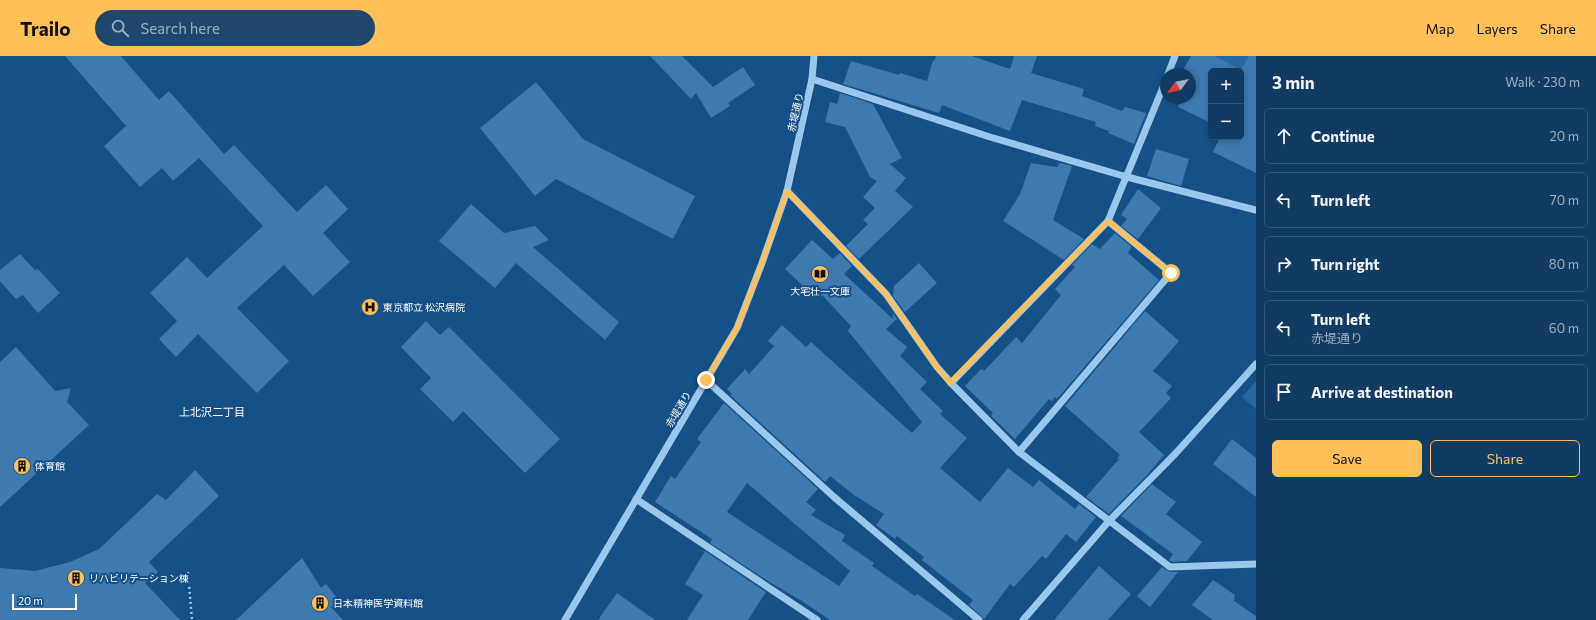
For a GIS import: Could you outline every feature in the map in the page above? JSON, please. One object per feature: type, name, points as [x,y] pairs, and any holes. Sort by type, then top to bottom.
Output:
[{"type":"street","name":"赤堤通り","points":[[565,620],[737,328],[787,191],[812,79],[814,56]]},
{"type":"street","points":[[1170,68],[1175,56]]},
{"type":"street","points":[[812,79],[990,137],[1127,177],[1256,210]]},
{"type":"street","points":[[950,383],[1108,221],[1160,95]]},
{"type":"street","points":[[787,191],[886,294],[937,367],[950,383],[1019,452],[1170,567],[1256,564]]},
{"type":"street","points":[[1019,452],[1171,273],[1108,221]]},
{"type":"street","points":[[1023,620],[1109,521],[1176,453],[1256,364]]},
{"type":"street","points":[[706,380],[834,497],[980,620]]},
{"type":"street","points":[[636,499],[817,620]]},
{"type":"path","points":[[188,572],[192,620]]},
{"type":"shaded area","points":[[1201,56],[1256,56],[1244,68],[1233,68]]},
{"type":"shaded area","points":[[1256,381],[1256,409],[1242,397]]},
{"type":"building","points":[[65,56],[121,56],[159,100],[169,91],[224,154],[234,145],[297,212],[326,185],[348,209],[323,233],[350,262],[313,296],[284,265],[237,308],[289,361],[257,393],[198,334],[176,357],[159,339],[177,321],[150,293],[187,257],[207,278],[263,226],[199,158],[173,181],[162,168],[140,187],[104,146],[126,126]]},
{"type":"building","points":[[650,56],[682,56],[713,87],[743,67],[755,85],[728,103],[730,106],[711,118],[696,93],[691,99]]},
{"type":"building","points":[[936,56],[972,56],[1010,69],[1014,56],[1037,56],[1031,73],[1084,89],[1082,96],[1122,111],[1125,107],[1146,113],[1134,144],[1108,133],[1109,131],[1095,126],[1096,122],[1022,100],[1010,131],[942,105],[939,113],[843,84],[851,61],[899,75],[900,73],[927,81],[933,60],[934,61]]},
{"type":"building","points":[[1191,56],[1214,56],[1237,68],[1208,68],[1208,122],[1178,107],[1179,104],[1196,104],[1196,68],[1184,68]]},
{"type":"building","points":[[1249,56],[1256,56],[1256,173],[1213,152],[1219,140],[1244,140],[1244,68],[1242,68]]},
{"type":"building","points":[[536,82],[583,139],[695,196],[673,239],[556,179],[535,196],[480,128]]},
{"type":"building","points":[[840,93],[873,104],[902,158],[890,164],[906,178],[895,191],[913,207],[859,259],[846,246],[868,224],[863,220],[875,208],[863,197],[877,181],[870,177],[845,127],[825,122],[830,102],[837,104]]},
{"type":"building","points":[[1156,149],[1189,159],[1181,186],[1147,176]]},
{"type":"building","points":[[1031,163],[1057,167],[1060,163],[1072,166],[1053,220],[1084,239],[1064,260],[1003,221],[1020,194]]},
{"type":"building","points":[[1138,189],[1161,208],[1138,239],[1121,226],[1127,219],[1121,215]]},
{"type":"building","points":[[471,204],[504,233],[535,226],[549,240],[533,247],[619,322],[605,340],[516,263],[495,288],[439,241]]},
{"type":"building","points":[[1115,233],[1132,247],[1128,253],[1159,280],[1057,399],[1055,397],[1052,401],[1049,399],[1015,439],[991,416],[993,413],[965,386],[981,369],[984,371],[1016,337],[1022,343],[1061,295],[1055,289],[1075,267],[1072,265],[1092,244],[1100,249]]},
{"type":"building","points":[[812,240],[833,259],[840,253],[852,266],[844,274],[893,319],[893,313],[897,319],[886,329],[907,347],[900,356],[927,382],[920,389],[943,411],[940,414],[967,438],[940,468],[980,502],[1008,468],[1033,487],[1039,480],[1075,509],[1079,504],[1096,517],[1076,542],[1066,534],[1046,559],[1042,556],[1014,587],[1010,584],[984,619],[969,605],[973,600],[922,560],[924,557],[897,536],[895,539],[876,525],[884,514],[854,495],[830,476],[825,482],[730,395],[732,394],[727,389],[745,369],[749,374],[774,346],[768,341],[782,325],[806,347],[811,342],[912,433],[922,422],[848,331],[851,326],[823,296],[815,297],[785,269]]},
{"type":"building","points":[[20,254],[35,270],[38,269],[60,293],[38,313],[23,295],[16,299],[0,281],[0,270]]},
{"type":"building","points":[[919,263],[937,283],[905,312],[893,296],[894,286]]},
{"type":"building","points":[[1145,311],[1179,341],[1153,371],[1172,386],[1166,393],[1171,398],[1139,432],[1164,455],[1109,514],[1086,497],[1119,459],[1117,458],[1120,455],[1065,406]]},
{"type":"building","points":[[426,321],[440,335],[449,327],[560,439],[525,473],[463,411],[453,422],[420,389],[431,378],[401,347]]},
{"type":"building","name":"体育館","points":[[16,347],[55,391],[71,388],[67,402],[89,425],[0,507],[0,362]]},
{"type":"building","points":[[724,403],[818,489],[806,502],[816,510],[811,515],[845,535],[842,541],[874,563],[872,566],[915,596],[917,594],[955,620],[830,620],[710,543],[712,539],[655,502],[671,476],[675,479],[701,442],[697,439]],"holes":[[[747,483],[850,571],[839,586],[727,512]]]},
{"type":"building","points":[[1232,439],[1256,458],[1256,497],[1213,464]]},
{"type":"building","name":"リハビリテーション棟","points":[[195,470],[219,496],[149,562],[158,572],[145,583],[180,620],[0,620],[0,568],[35,571],[70,562],[99,549],[157,494],[166,500]]},
{"type":"building","points":[[1152,484],[1176,502],[1166,514],[1202,542],[1187,561],[1172,562],[1169,560],[1173,554],[1121,516]]},
{"type":"building","points":[[705,551],[766,592],[748,620],[687,620],[703,595],[685,584]]},
{"type":"building","points":[[302,558],[321,588],[326,584],[340,602],[331,607],[343,620],[236,620]]},
{"type":"building","points":[[1099,566],[1131,594],[1108,620],[1054,620]]},
{"type":"building","points":[[1162,567],[1170,572],[1178,572],[1150,607],[1137,596]]},
{"type":"building","points":[[1213,580],[1235,595],[1234,601],[1256,616],[1256,620],[1213,620],[1192,605]]},
{"type":"building","points":[[617,593],[655,620],[598,620]]},
{"type":"place","name":"大宅壮一文庫","points":[[820,274]]},
{"type":"place","name":"東京都立 松沢病院","points":[[370,307]]},
{"type":"place","name":"体育館","points":[[22,466]]},
{"type":"place","name":"リハビリテーション棟","points":[[76,578]]},
{"type":"place","name":"日本精神医学資料館","points":[[320,603]]},
{"type":"district","name":"上北沢二丁目","points":[[212,412]]},
{"type":"route","points":[[706,380],[737,328],[787,191],[832,240],[886,294],[937,367],[950,383],[1108,221],[1171,273]]}]
